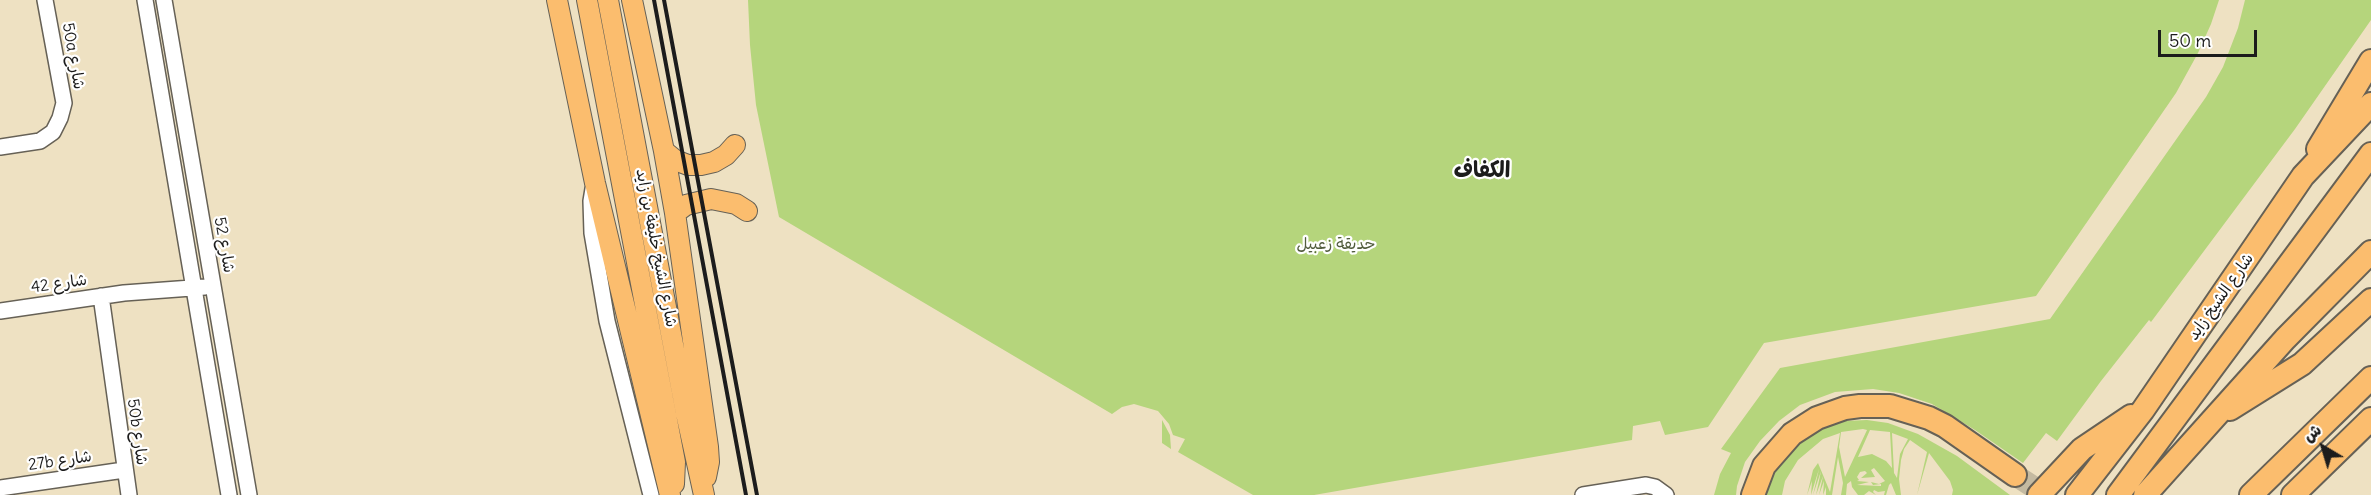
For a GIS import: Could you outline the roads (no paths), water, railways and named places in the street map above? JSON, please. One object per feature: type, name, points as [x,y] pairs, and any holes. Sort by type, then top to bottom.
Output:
[{"type":"highway","points":[[2303,176],[2371,61]]},
{"type":"highway","name":"شارع الشيخ زايد","points":[[2077,495],[2143,410],[2303,176],[2371,104]]},
{"type":"highway","name":"شارع الشيخ زايد","points":[[2118,495],[2371,154]]},
{"type":"highway","points":[[2145,495],[2285,339],[2371,252]]},
{"type":"highway","points":[[2302,364],[2371,300]]},
{"type":"highway","points":[[2216,416],[2260,392],[2302,364],[2332,349],[2371,321]]},
{"type":"highway","points":[[2251,495],[2371,378]]},
{"type":"highway","points":[[1752,495],[1764,466],[1792,434],[1817,418],[1845,408],[1860,406],[1890,406],[1929,418],[2015,475]]},
{"type":"highway","points":[[2038,495],[2082,449],[2121,421],[2143,410]]},
{"type":"highway","points":[[2293,495],[2371,419]]},
{"type":"main road","points":[[557,0],[595,183],[670,495]]},
{"type":"main road","name":"شارع الشيخ خليفة بن زايد","points":[[587,0],[675,462],[676,474],[670,495]]},
{"type":"main road","name":"شارع الشيخ خليفة بن زايد","points":[[608,0],[686,413],[703,490]]},
{"type":"main road","points":[[632,0],[675,213],[709,455],[703,490]]},
{"type":"main road","points":[[664,151],[675,160],[687,165],[701,165],[714,162],[726,155],[735,145]]},
{"type":"main road","points":[[675,213],[686,205],[711,199],[724,200],[747,211]]},
{"type":"street","name":"50a شارع","points":[[0,147],[40,141],[53,132],[60,118],[64,103],[45,0]]},
{"type":"street","points":[[145,0],[230,495]]},
{"type":"street","name":"شارع 52","points":[[164,0],[249,495]]},
{"type":"street","points":[[595,183],[591,201],[592,233],[607,321],[649,488],[639,495]]},
{"type":"street","name":"شارع 42","points":[[0,311],[124,293],[151,285],[212,280]]},
{"type":"street","name":"50b شارع","points":[[96,297],[108,343],[129,495]]},
{"type":"street","name":"27b شارع","points":[[0,488],[124,470]]},
{"type":"street","points":[[1583,495],[1646,485],[1655,487],[1666,495]]},
{"type":"tunnel","points":[[2015,475],[2046,495]]},
{"type":"railway","points":[[654,0],[746,495]]},
{"type":"railway","points":[[664,0],[757,495]]},
{"type":"district","name":"الكفاف","points":[[1482,171]]},
{"type":"park label","name":"حديقة زعبيل","points":[[1336,244]]}]
